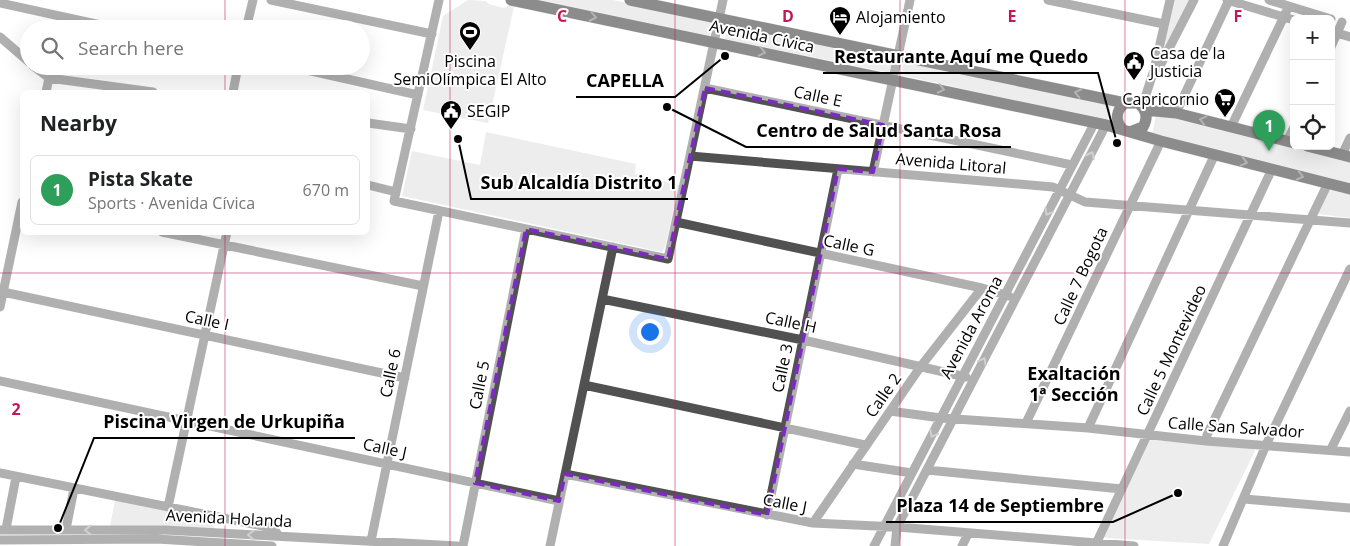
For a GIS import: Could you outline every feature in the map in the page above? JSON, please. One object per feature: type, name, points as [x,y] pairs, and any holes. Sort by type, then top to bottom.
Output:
[{"type":"main road","name":"Avenida Cívica","points":[[512,0],[1101,123],[1161,141],[1350,190]]},
{"type":"main road","name":"Avenida Cívica","points":[[630,0],[1125,103]]},
{"type":"main road","points":[[1143,108],[1146,118],[1143,127],[1126,130],[1117,115],[1125,103],[1134,102],[1143,108],[1176,113],[1290,142]]},
{"type":"main road","points":[[1323,150],[1346,156]]},
{"type":"street","points":[[248,20],[253,0]]},
{"type":"street","points":[[271,0],[366,20]]},
{"type":"street","points":[[439,0],[394,202],[668,259],[723,0]]},
{"type":"street","points":[[874,172],[910,0]]},
{"type":"street","points":[[1048,0],[1164,24]]},
{"type":"street","points":[[1143,108],[1170,0]]},
{"type":"street","points":[[1154,70],[1160,66],[1194,0]]},
{"type":"street","points":[[1176,113],[1229,0],[1290,19]]},
{"type":"street","points":[[1270,0],[1318,15]]},
{"type":"street","points":[[0,3],[78,20]]},
{"type":"street","points":[[1231,127],[1289,6]]},
{"type":"street","points":[[370,21],[432,34]]},
{"type":"street","points":[[1335,32],[1346,23]]},
{"type":"street","points":[[1335,32],[1350,37]]},
{"type":"street","points":[[0,37],[20,54]]},
{"type":"street","points":[[45,75],[49,78],[138,90]]},
{"type":"street","points":[[233,90],[236,75]]},
{"type":"street","points":[[329,75],[418,95]]},
{"type":"street","points":[[46,90],[49,78]]},
{"type":"street","name":"Calle E","points":[[705,88],[1072,165]]},
{"type":"street","points":[[370,123],[411,129]]},
{"type":"street","name":"Avenida Aroma","points":[[874,546],[1072,165],[1101,123]]},
{"type":"street","name":"Avenida Aroma","points":[[895,546],[897,527],[1070,195],[1101,123]]},
{"type":"street","points":[[1346,156],[1350,138]]},
{"type":"street","name":"Calle 7 Bogota","points":[[1026,423],[1161,141]]},
{"type":"street","points":[[1088,428],[1215,154]]},
{"type":"street","name":"Avenida Litoral","points":[[690,156],[1053,187],[1085,202],[1350,223]]},
{"type":"street","name":"Calle 3","points":[[767,515],[838,169]]},
{"type":"street","name":"Calle 5 Montevideo","points":[[1096,545],[1272,169]]},
{"type":"street","points":[[1206,441],[1207,435],[1328,184]]},
{"type":"street","points":[[370,186],[396,192]]},
{"type":"street","points":[[0,307],[4,269],[20,210]]},
{"type":"street","name":"Calle 6","points":[[371,541],[439,211]]},
{"type":"street","name":"Calle G","points":[[676,222],[982,288],[1016,299]]},
{"type":"street","name":"Calle 5","points":[[463,546],[526,229]]},
{"type":"street","points":[[176,235],[423,286]]},
{"type":"street","points":[[168,507],[226,235]]},
{"type":"street","points":[[550,546],[613,247]]},
{"type":"street","points":[[1223,546],[1266,445],[1350,269]]},
{"type":"street","name":"Calle 2","points":[[813,523],[921,366],[982,288]]},
{"type":"street","name":"Calle I","points":[[3,292],[404,378]]},
{"type":"street","name":"Calle H","points":[[602,300],[803,340],[974,379]]},
{"type":"street","name":"Calle J","points":[[0,381],[559,501]]},
{"type":"street","points":[[584,385],[865,445]]},
{"type":"street","points":[[1331,449],[1350,410]]},
{"type":"street","name":"Calle San Salvador","points":[[890,411],[941,418],[1088,428],[1206,441],[1331,449],[1350,452]]},
{"type":"street","points":[[853,464],[912,473]]},
{"type":"street","points":[[927,470],[1122,489]]},
{"type":"street","points":[[0,473],[273,528],[279,536]]},
{"type":"street","name":"Calle J","points":[[565,474],[813,523],[897,527],[968,534],[1029,543],[1134,546]]},
{"type":"street","points":[[3,530],[16,477]]},
{"type":"street","points":[[66,530],[74,489]]},
{"type":"street","points":[[1244,499],[1350,508]]},
{"type":"street","points":[[213,544],[217,517]]},
{"type":"street","name":"Avenida Holanda","points":[[3,530],[165,530],[279,536],[338,543],[371,541],[457,546]]},
{"type":"street","points":[[962,546],[968,534]]},
{"type":"street","name":"Avenida Holanda","points":[[0,540],[272,546]]},
{"type":"highlighted area","points":[[705,88],[883,125],[873,172],[838,169],[767,515],[565,474],[559,501],[475,483],[526,229],[668,259]]},
{"type":"shaded area","name":"Piscina SemiOlímpica El Alto","points":[[468,0],[486,1],[489,4],[504,8],[510,5],[514,7],[488,123],[423,110],[443,16]]},
{"type":"shaded area","points":[[538,0],[613,0],[713,21],[710,36]]},
{"type":"shaded area","points":[[1173,0],[1190,0],[1158,65]]},
{"type":"shaded area","points":[[728,24],[894,58],[891,73],[725,39]]},
{"type":"shaded area","points":[[904,60],[1112,104],[1108,121],[901,75]]},
{"type":"shaded area","points":[[1160,114],[1290,146],[1290,150],[1306,150],[1350,161],[1350,186],[1152,134],[1156,116]]},
{"type":"shaded area","points":[[486,132],[636,164],[635,174],[679,185],[665,247],[662,252],[402,196],[412,151],[480,165]]},
{"type":"shaded area","points":[[1333,190],[1350,195],[1350,218],[1318,214],[1328,191]]},
{"type":"shaded area","points":[[1147,441],[1253,448],[1255,451],[1209,544],[1106,538],[1102,536]]},
{"type":"shaded area","points":[[115,500],[213,520],[214,528],[212,530],[110,526]]},
{"type":"place","name":"Alojamiento","points":[[840,36]]},
{"type":"place","name":"Piscina SemiOlímpica El Alto","points":[[470,51]]},
{"type":"place","name":"CAPELLA","points":[[725,56]]},
{"type":"place","name":"Casa de la Justicia","points":[[1134,81]]},
{"type":"place","name":"Centro de Salud Santa Rosa","points":[[667,107]]},
{"type":"place","name":"Capricornio","points":[[1225,118]]},
{"type":"place","name":"SEGIP","points":[[451,130]]},
{"type":"place","name":"Sub Alcaldía Distrito 1","points":[[458,139]]},
{"type":"place","name":"Restaurante Aquí me Quedo","points":[[1117,143]]},
{"type":"place","name":"Pista Skate","points":[[1269,151]]},
{"type":"place","name":"Plaza 14 de Septiembre","points":[[1178,493]]},
{"type":"place","name":"Piscina Virgen de Urkupiña","points":[[58,528]]},
{"type":"district","name":"Exaltación 1ª Sección","points":[[1074,383]]}]
